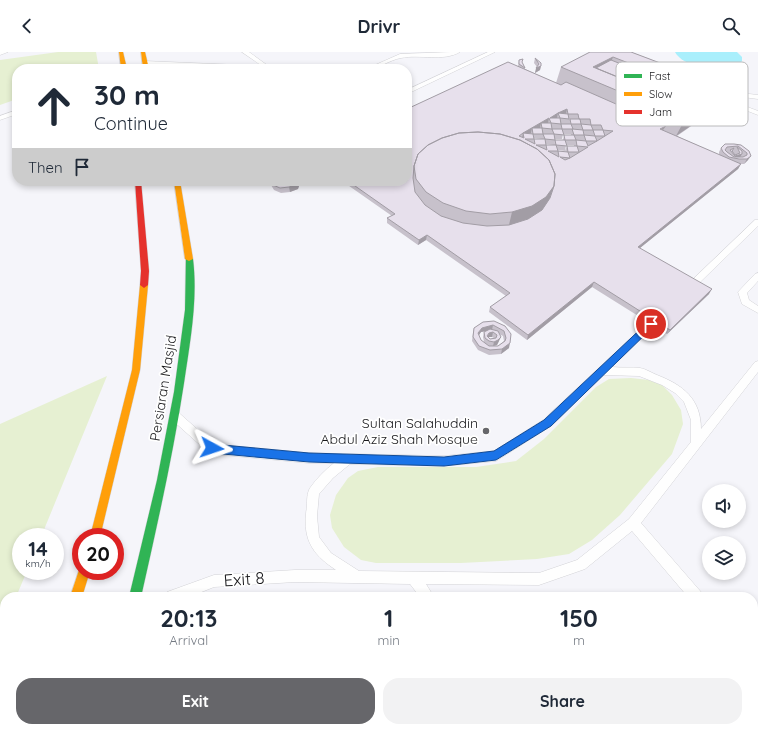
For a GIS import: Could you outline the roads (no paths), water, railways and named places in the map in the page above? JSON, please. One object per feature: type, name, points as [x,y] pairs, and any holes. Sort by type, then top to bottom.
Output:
[{"type":"main road","points":[[121,52],[123,64]]},
{"type":"main road","points":[[143,52],[145,64]]},
{"type":"main road","name":"Persiaran Masjid","points":[[97,528],[136,370],[145,271],[138,186]]},
{"type":"main road","name":"Persiaran Masjid","points":[[136,592],[153,523],[175,416],[188,316],[190,264],[178,186]]},
{"type":"main road","points":[[78,592],[81,580]]},
{"type":"lane","points":[[0,53],[5,52]]},
{"type":"lane","points":[[384,62],[390,52]]},
{"type":"lane","points":[[379,64],[410,52]]},
{"type":"lane","points":[[400,56],[445,55],[457,52]]},
{"type":"lane","points":[[412,90],[492,52]]},
{"type":"lane","points":[[248,53],[263,64]]},
{"type":"lane","points":[[412,88],[418,87]]},
{"type":"lane","points":[[748,96],[758,97]]},
{"type":"lane","points":[[748,109],[758,113]]},
{"type":"lane","points":[[0,118],[12,114]]},
{"type":"lane","points":[[692,285],[758,222]]},
{"type":"lane","points":[[758,276],[742,292],[745,302],[758,310]]},
{"type":"lane","points":[[175,416],[212,448],[309,458],[444,461],[496,456],[547,423],[651,324]]},
{"type":"lane","name":"Exit 8","points":[[185,592],[214,581],[295,576],[539,578],[581,565],[633,523],[758,365]]},
{"type":"lane","points":[[602,370],[640,372],[665,382],[679,390],[688,400],[696,420],[696,444]]},
{"type":"lane","points":[[348,459],[329,474],[314,492],[312,516],[313,539],[327,557],[356,576]]},
{"type":"lane","points":[[633,523],[692,592]]},
{"type":"lane","points":[[412,577],[424,592]]},
{"type":"water","points":[[675,52],[737,52],[742,57],[742,61],[686,62],[680,58]]},
{"type":"place","name":"Sultan Salahuddin Abdul Aziz Shah Mosque","points":[[486,431]]}]
